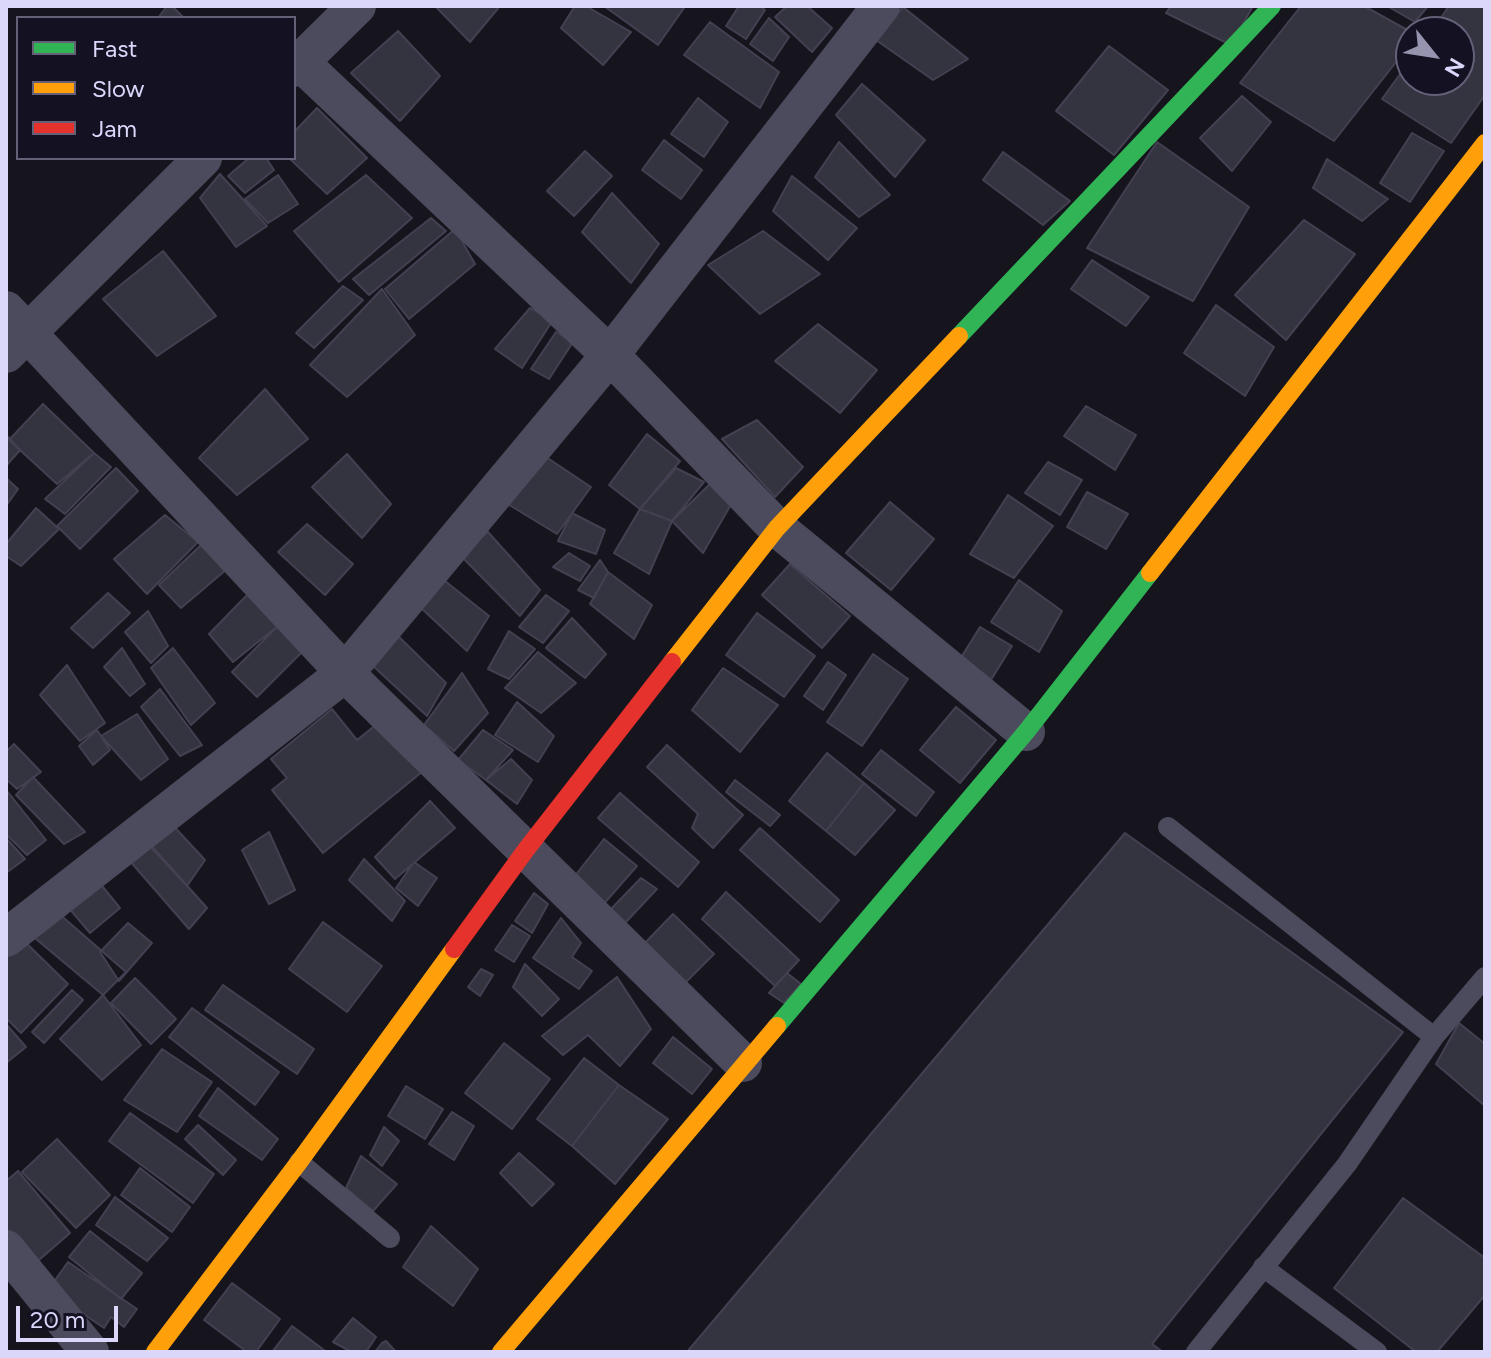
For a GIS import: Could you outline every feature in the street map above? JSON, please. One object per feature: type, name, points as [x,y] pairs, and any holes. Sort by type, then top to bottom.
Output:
[{"type":"street","points":[[357,6],[297,65],[610,355],[777,528],[1026,732]]},
{"type":"street","points":[[6,938],[345,673],[610,355],[881,6]]},
{"type":"street","points":[[155,1352],[299,1162],[525,851],[777,528],[1272,6]]},
{"type":"street","points":[[501,1352],[1026,732],[1485,143]]},
{"type":"street","points":[[201,160],[13,332],[345,673],[743,1063]]},
{"type":"street","points":[[6,1249],[90,1352]]},
{"type":"lane","points":[[1168,827],[1434,1037]]},
{"type":"lane","points":[[1196,1352],[1347,1164],[1434,1037],[1485,977]]},
{"type":"lane","points":[[299,1162],[390,1238]]},
{"type":"lane","points":[[1263,1267],[1377,1352]]},
{"type":"building","points":[[167,6],[172,6],[182,16],[160,16]]},
{"type":"building","points":[[500,6],[470,42],[437,8]]},
{"type":"building","points":[[575,6],[586,6],[631,32],[603,65],[561,28]]},
{"type":"building","points":[[604,6],[680,6],[684,8],[658,45]]},
{"type":"building","points":[[739,6],[760,6],[765,10],[746,39],[726,26]]},
{"type":"building","points":[[787,6],[807,6],[832,28],[812,52],[775,17]]},
{"type":"building","points":[[1171,6],[1253,6],[1231,45],[1166,13]]},
{"type":"building","points":[[1301,6],[1364,6],[1395,23],[1395,63],[1334,141],[1240,83]]},
{"type":"building","points":[[1387,6],[1428,6],[1420,16],[1404,16]]},
{"type":"building","points":[[1449,6],[1485,6],[1485,95],[1451,143],[1382,99],[1395,81],[1395,96],[1475,96],[1475,16],[1442,16]]},
{"type":"building","points":[[903,7],[968,59],[933,80],[876,40]]},
{"type":"building","points":[[769,18],[789,37],[773,61],[750,44]]},
{"type":"building","points":[[710,22],[779,72],[760,108],[684,55]]},
{"type":"building","points":[[398,31],[440,76],[400,121],[351,73]]},
{"type":"building","points":[[1109,46],[1168,90],[1114,155],[1056,111]]},
{"type":"building","points":[[862,84],[925,140],[895,177],[836,115]]},
{"type":"building","points":[[1242,96],[1271,122],[1232,171],[1200,138]]},
{"type":"building","points":[[698,98],[728,122],[704,157],[671,134]]},
{"type":"building","points":[[317,108],[367,158],[327,194],[291,160],[296,160],[296,130]]},
{"type":"building","points":[[1412,133],[1444,151],[1410,202],[1380,183]]},
{"type":"building","points":[[664,140],[702,170],[681,199],[642,170]]},
{"type":"building","points":[[839,142],[890,195],[859,217],[815,177]]},
{"type":"building","points":[[1157,142],[1249,207],[1193,301],[1087,248]]},
{"type":"building","points":[[585,151],[612,176],[574,216],[547,191]]},
{"type":"building","points":[[1003,152],[1070,201],[1043,225],[983,180]]},
{"type":"building","points":[[1327,159],[1388,199],[1362,221],[1313,188]]},
{"type":"building","points":[[247,160],[267,160],[274,170],[245,193],[228,176]]},
{"type":"building","points":[[220,174],[267,226],[236,247],[200,198]]},
{"type":"building","points":[[278,175],[298,204],[268,223],[245,199]]},
{"type":"building","points":[[366,175],[412,218],[339,282],[294,231]]},
{"type":"building","points":[[792,176],[857,228],[828,260],[773,211]]},
{"type":"building","points":[[612,193],[659,244],[631,283],[582,232]]},
{"type":"building","points":[[431,218],[446,231],[369,295],[353,279]]},
{"type":"building","points":[[1304,220],[1355,254],[1286,340],[1235,295]]},
{"type":"building","points":[[455,229],[475,264],[409,319],[385,289]]},
{"type":"building","points":[[763,231],[820,274],[760,314],[708,265]]},
{"type":"building","points":[[163,251],[216,316],[157,356],[103,299]]},
{"type":"building","points":[[1092,260],[1149,297],[1126,326],[1071,289]]},
{"type":"building","points":[[343,286],[363,300],[314,348],[296,333]]},
{"type":"building","points":[[382,289],[415,335],[347,397],[310,365]]},
{"type":"building","points":[[1216,305],[1274,347],[1245,396],[1184,353]]},
{"type":"building","points":[[530,308],[553,320],[522,368],[495,349]]},
{"type":"building","points":[[818,324],[877,370],[840,413],[775,361]]},
{"type":"building","points":[[556,332],[573,342],[549,379],[531,369]]},
{"type":"building","points":[[265,389],[308,439],[237,495],[199,458]]},
{"type":"building","points":[[43,404],[94,453],[57,484],[9,440]]},
{"type":"building","points":[[1086,406],[1136,435],[1115,470],[1064,436]]},
{"type":"building","points":[[757,420],[803,467],[775,497],[722,439]]},
{"type":"building","points":[[647,434],[680,461],[640,509],[609,485]]},
{"type":"building","points":[[6,435],[20,450],[6,466]]},
{"type":"building","points":[[94,453],[111,467],[65,514],[45,499]]},
{"type":"building","points":[[540,453],[591,487],[557,534],[506,503]]},
{"type":"building","points":[[347,454],[391,504],[362,538],[312,487]]},
{"type":"building","points":[[1048,462],[1082,480],[1060,515],[1025,493]]},
{"type":"building","points":[[116,468],[138,491],[80,549],[57,526]]},
{"type":"building","points":[[676,468],[704,482],[672,521],[640,509]]},
{"type":"building","points":[[6,478],[18,489],[6,506]]},
{"type":"building","points":[[712,482],[733,501],[703,553],[672,521]]},
{"type":"building","points":[[1087,492],[1128,514],[1106,549],[1067,527]]},
{"type":"building","points":[[1008,495],[1053,526],[1014,578],[970,554]]},
{"type":"building","points":[[890,502],[934,539],[891,590],[846,553]]},
{"type":"building","points":[[36,508],[59,529],[21,566],[6,556],[6,544]]},
{"type":"building","points":[[640,509],[672,521],[649,574],[614,553]]},
{"type":"building","points":[[572,513],[605,530],[596,554],[558,541]]},
{"type":"building","points":[[165,515],[198,542],[147,594],[114,559]]},
{"type":"building","points":[[307,524],[353,564],[325,595],[278,552]]},
{"type":"building","points":[[488,532],[540,590],[520,616],[460,555]]},
{"type":"building","points":[[201,545],[227,569],[181,608],[159,585]]},
{"type":"building","points":[[569,553],[590,566],[580,581],[553,567]]},
{"type":"building","points":[[600,560],[608,572],[594,598],[578,590]]},
{"type":"building","points":[[790,564],[850,616],[822,648],[762,595]]},
{"type":"building","points":[[608,572],[652,605],[634,639],[590,604]]},
{"type":"building","points":[[1019,580],[1062,611],[1039,652],[991,622]]},
{"type":"building","points":[[445,581],[489,616],[467,651],[420,607]]},
{"type":"building","points":[[108,593],[130,613],[93,648],[71,628]]},
{"type":"building","points":[[249,593],[278,626],[233,662],[209,634]]},
{"type":"building","points":[[546,595],[569,611],[543,643],[519,627]]},
{"type":"building","points":[[148,611],[168,646],[151,663],[125,632]]},
{"type":"building","points":[[757,613],[815,656],[784,697],[726,655]]},
{"type":"building","points":[[572,618],[606,654],[585,678],[546,648]]},
{"type":"building","points":[[278,626],[303,651],[257,697],[232,672]]},
{"type":"building","points":[[980,627],[1012,646],[989,683],[957,664]]},
{"type":"building","points":[[509,631],[535,649],[509,679],[488,669]]},
{"type":"building","points":[[397,635],[446,683],[427,716],[372,665]]},
{"type":"building","points":[[122,648],[145,684],[130,696],[104,667]]},
{"type":"building","points":[[173,648],[215,703],[191,725],[151,668]]},
{"type":"building","points":[[538,652],[576,683],[541,713],[505,688]]},
{"type":"building","points":[[873,654],[908,679],[862,746],[827,722]]},
{"type":"building","points":[[828,662],[846,675],[823,710],[804,696]]},
{"type":"building","points":[[67,665],[105,723],[80,741],[40,695]]},
{"type":"building","points":[[723,668],[778,705],[740,752],[692,710]]},
{"type":"building","points":[[462,673],[488,713],[454,751],[424,725]]},
{"type":"building","points":[[160,689],[202,745],[180,756],[141,707]]},
{"type":"building","points":[[517,702],[554,736],[538,762],[495,735]]},
{"type":"building","points":[[956,707],[996,740],[960,783],[920,750]]},
{"type":"building","points":[[332,709],[357,740],[382,720],[423,771],[323,853],[272,790],[287,778],[271,759]]},
{"type":"building","points":[[137,714],[168,759],[141,780],[101,736]]},
{"type":"building","points":[[97,730],[110,750],[93,765],[79,746]]},
{"type":"building","points":[[483,730],[513,750],[486,780],[458,760]]},
{"type":"building","points":[[14,744],[41,772],[17,789],[6,779],[6,752]]},
{"type":"building","points":[[667,745],[743,815],[713,848],[692,828],[698,814],[647,767]]},
{"type":"building","points":[[881,750],[934,792],[916,816],[862,774]]},
{"type":"building","points":[[827,753],[864,783],[826,831],[789,801]]},
{"type":"building","points":[[511,759],[532,780],[517,804],[486,780]]},
{"type":"building","points":[[33,777],[85,832],[64,844],[16,795]]},
{"type":"building","points":[[735,780],[780,815],[770,826],[726,792]]},
{"type":"building","points":[[864,783],[895,810],[855,855],[826,831]]},
{"type":"building","points":[[7,791],[46,840],[27,855],[6,834]]},
{"type":"building","points":[[620,793],[699,862],[678,887],[598,818]]},
{"type":"building","points":[[430,801],[455,828],[395,879],[375,857]]},
{"type":"building","points":[[168,820],[205,860],[187,886],[146,842]]},
{"type":"building","points":[[760,828],[839,900],[820,922],[740,850]]},
{"type":"building","points":[[269,832],[295,890],[269,904],[242,850]]},
{"type":"building","points":[[1125,833],[1403,1032],[1152,1344],[1163,1352],[687,1352]]},
{"type":"building","points":[[6,838],[25,859],[6,873]]},
{"type":"building","points":[[604,839],[637,866],[601,907],[570,882]]},
{"type":"building","points":[[149,843],[207,908],[189,929],[129,860]]},
{"type":"building","points":[[364,859],[405,901],[392,921],[349,880]]},
{"type":"building","points":[[414,862],[437,878],[418,906],[396,888]]},
{"type":"building","points":[[641,878],[657,889],[625,923],[610,910]]},
{"type":"building","points":[[98,881],[120,908],[90,933],[68,907]]},
{"type":"building","points":[[726,892],[799,960],[775,986],[702,919]]},
{"type":"building","points":[[534,893],[548,904],[532,933],[515,921]]},
{"type":"building","points":[[50,906],[126,972],[103,995],[24,929]]},
{"type":"building","points":[[673,914],[714,954],[681,987],[640,948]]},
{"type":"building","points":[[561,918],[581,943],[572,957],[592,971],[579,989],[533,958]]},
{"type":"building","points":[[323,922],[382,966],[347,1012],[289,969]]},
{"type":"building","points":[[128,923],[152,943],[119,981],[100,952]]},
{"type":"building","points":[[512,925],[530,936],[514,962],[495,950]]},
{"type":"building","points":[[18,935],[68,984],[21,1033],[6,1018],[6,950]]},
{"type":"building","points":[[525,964],[559,999],[542,1016],[513,987]]},
{"type":"building","points":[[481,969],[493,975],[480,996],[468,987]]},
{"type":"building","points":[[787,973],[801,984],[784,1003],[769,993]]},
{"type":"building","points":[[617,977],[651,1029],[620,1066],[588,1035],[563,1055],[542,1036]]},
{"type":"building","points":[[135,978],[176,1019],[151,1044],[111,1003]]},
{"type":"building","points":[[223,985],[314,1049],[297,1074],[205,1010]]},
{"type":"building","points":[[72,990],[83,1000],[44,1043],[32,1032]]},
{"type":"building","points":[[103,995],[141,1045],[102,1080],[60,1039]]},
{"type":"building","points":[[192,1008],[279,1072],[255,1105],[169,1037]]},
{"type":"building","points":[[1459,1023],[1485,1044],[1485,1106],[1436,1064]]},
{"type":"building","points":[[6,1024],[26,1047],[6,1063]]},
{"type":"building","points":[[673,1037],[712,1069],[692,1094],[653,1063]]},
{"type":"building","points":[[504,1043],[550,1079],[512,1129],[465,1093]]},
{"type":"building","points":[[162,1049],[212,1082],[177,1132],[124,1100]]},
{"type":"building","points":[[584,1058],[619,1085],[572,1146],[537,1119]]},
{"type":"building","points":[[619,1085],[668,1119],[615,1184],[572,1146]]},
{"type":"building","points":[[406,1086],[443,1109],[425,1139],[388,1116]]},
{"type":"building","points":[[218,1088],[278,1139],[262,1160],[199,1116]]},
{"type":"building","points":[[452,1112],[474,1126],[454,1160],[429,1144]]},
{"type":"building","points":[[130,1113],[214,1174],[193,1203],[109,1141]]},
{"type":"building","points":[[198,1125],[236,1160],[223,1175],[185,1139]]},
{"type":"building","points":[[384,1127],[399,1141],[382,1166],[370,1155]]},
{"type":"building","points":[[57,1139],[110,1195],[76,1228],[22,1172]]},
{"type":"building","points":[[519,1153],[554,1184],[532,1206],[500,1173]]},
{"type":"building","points":[[361,1156],[397,1184],[373,1211],[346,1188]]},
{"type":"building","points":[[140,1168],[190,1207],[172,1232],[121,1195]]},
{"type":"building","points":[[18,1171],[70,1233],[31,1267],[6,1237],[6,1181]]},
{"type":"building","points":[[115,1197],[168,1238],[147,1261],[96,1225]]},
{"type":"building","points":[[1403,1198],[1485,1258],[1485,1295],[1437,1352],[1416,1352],[1334,1288]]},
{"type":"building","points":[[431,1226],[478,1269],[453,1306],[403,1267]]},
{"type":"building","points":[[90,1231],[142,1273],[121,1299],[69,1257]]},
{"type":"building","points":[[68,1262],[137,1309],[124,1327],[111,1317],[104,1328],[48,1290]]},
{"type":"building","points":[[232,1283],[280,1319],[256,1352],[247,1352],[204,1320]]},
{"type":"building","points":[[353,1318],[376,1337],[366,1352],[352,1352],[333,1342]]},
{"type":"building","points":[[292,1326],[324,1350],[323,1352],[272,1352]]},
{"type":"building","points":[[386,1341],[396,1352],[375,1352],[382,1343]]},
{"type":"traffic: fast","points":[[959,336],[1272,6]]},
{"type":"traffic: fast","points":[[777,1026],[1026,732],[1150,573]]},
{"type":"traffic: slow","points":[[1150,573],[1485,143]]},
{"type":"traffic: slow","points":[[672,662],[777,528],[959,336]]},
{"type":"traffic: slow","points":[[155,1352],[299,1162],[454,949]]},
{"type":"traffic: slow","points":[[501,1352],[777,1026]]},
{"type":"traffic: jam","points":[[454,949],[525,851],[672,662]]}]
